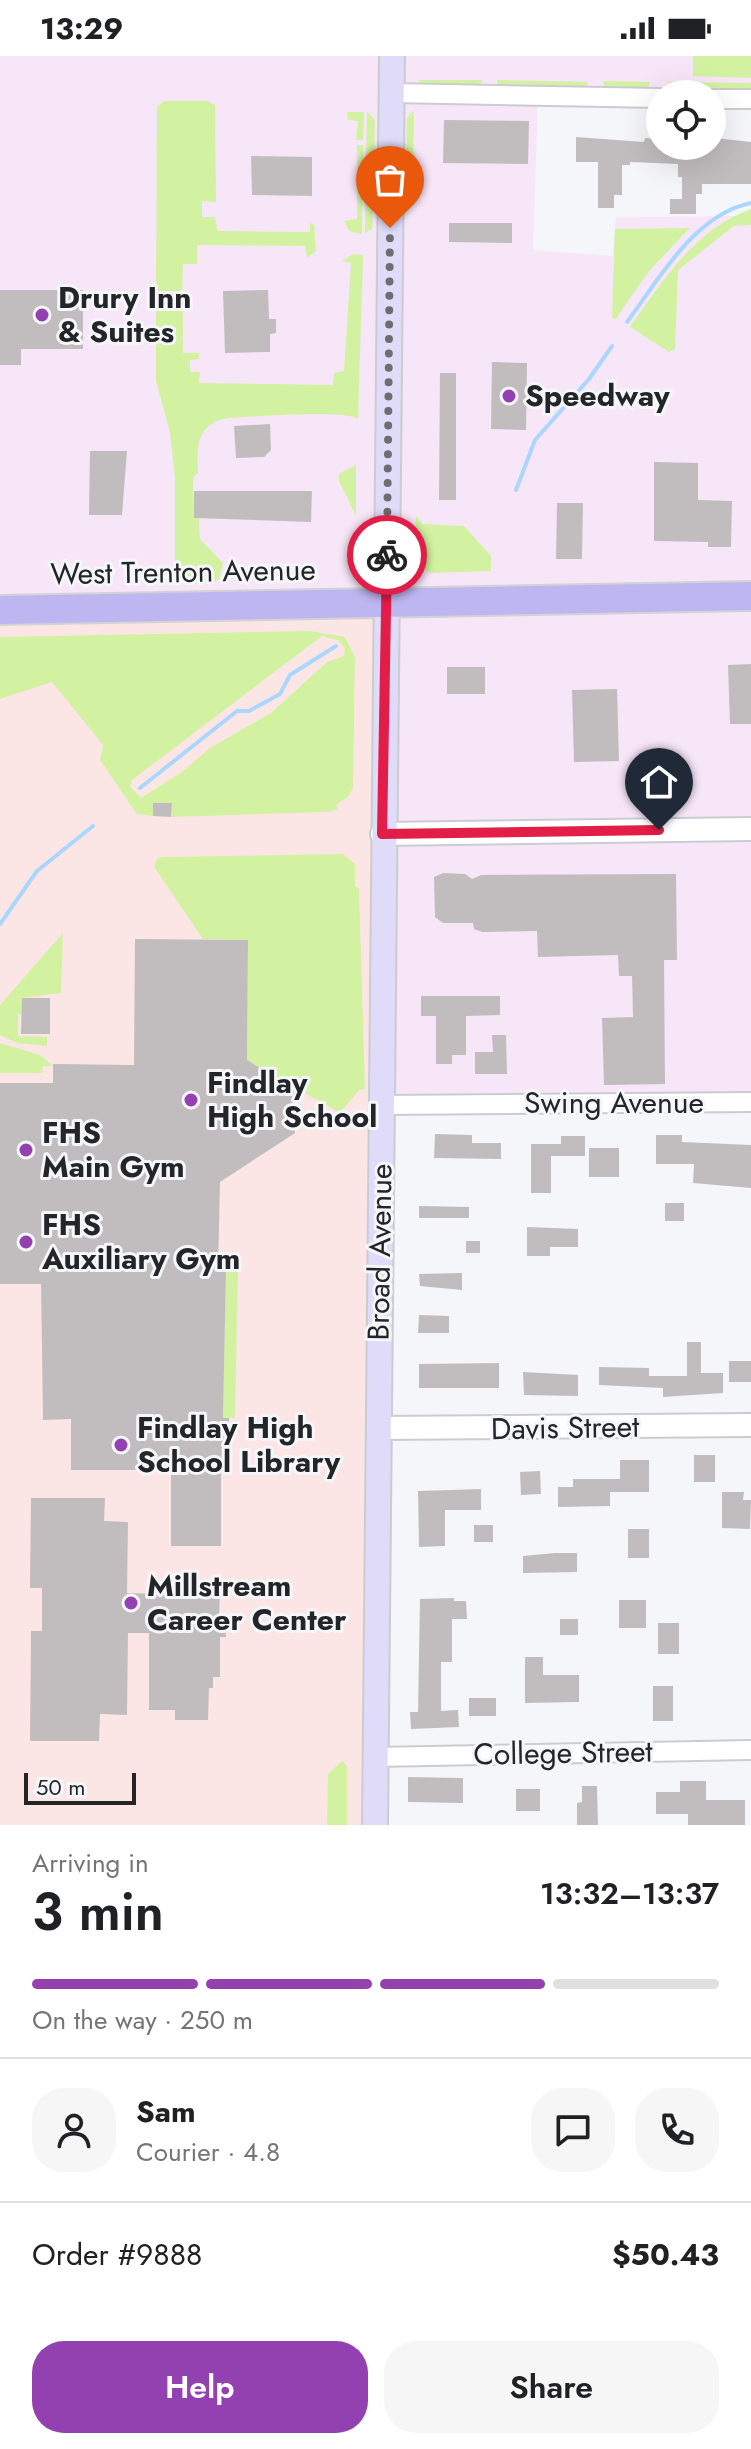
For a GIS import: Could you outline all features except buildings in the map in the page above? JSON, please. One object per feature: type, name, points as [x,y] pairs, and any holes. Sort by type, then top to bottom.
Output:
[{"type":"main road","name":"Broad Avenue","points":[[375,1825],[382,834],[392,56]]},
{"type":"main road","name":"West Trenton Avenue","points":[[0,610],[751,596]]},
{"type":"street","points":[[392,93],[646,98]]},
{"type":"street","points":[[726,99],[751,99]]},
{"type":"street","points":[[382,834],[751,829]]},
{"type":"street","name":"Swing Avenue","points":[[381,1105],[751,1102]]},
{"type":"street","name":"Davis Street","points":[[378,1428],[751,1425]]},
{"type":"street","name":"College Street","points":[[375,1757],[751,1750]]},
{"type":"shaded area","points":[[0,56],[751,56],[751,99],[726,96],[726,80],[646,80],[646,95],[538,97],[533,250],[613,256],[616,217],[751,216],[751,1102],[381,1105],[0,1825]]},
{"type":"shaded area","name":"Findlay High School","points":[[386,603],[375,1825],[0,1825],[0,610]]},
{"type":"green space","points":[[693,56],[751,56],[751,78],[693,76]]},
{"type":"green space","points":[[418,80],[483,80],[480,85],[421,84]]},
{"type":"green space","points":[[497,80],[588,82],[586,87],[498,86]]},
{"type":"green space","points":[[603,81],[646,82],[646,88],[605,87]]},
{"type":"green space","points":[[726,83],[751,83],[751,88],[726,88]]},
{"type":"green space","points":[[164,101],[207,101],[215,105],[216,202],[202,201],[202,217],[215,217],[218,231],[310,232],[310,223],[314,225],[316,251],[307,258],[305,246],[197,245],[197,264],[183,264],[182,291],[156,291],[157,107]]},
{"type":"green space","points":[[413,110],[413,179],[406,175],[407,118]]},
{"type":"green space","points":[[367,111],[375,120],[372,229],[365,233]]},
{"type":"green space","points":[[347,112],[364,112],[363,140],[356,140],[358,121],[348,120]]},
{"type":"green space","points":[[357,145],[363,145],[362,234],[349,231],[344,221],[357,219]]},
{"type":"green space","points":[[751,209],[751,225],[734,226],[678,270],[675,349],[669,352],[630,327],[668,274],[697,243],[731,218]]},
{"type":"green space","points":[[690,228],[649,271],[615,320],[612,317],[615,229]]},
{"type":"green space","points":[[353,254],[363,255],[358,419],[335,414],[276,415],[227,418],[209,426],[200,438],[198,473],[193,478],[194,518],[199,518],[200,539],[223,563],[219,579],[213,583],[188,584],[177,578],[175,570],[175,478],[170,432],[156,381],[156,298],[183,298],[183,353],[199,353],[199,359],[190,360],[190,372],[200,372],[199,383],[333,385],[334,373],[344,371],[351,263],[342,261]]},
{"type":"green space","points":[[356,465],[356,516],[338,479],[340,473]]},
{"type":"green space","points":[[416,516],[423,524],[464,526],[491,556],[491,571],[429,573],[414,560]]},
{"type":"green space","points":[[310,631],[345,637],[355,657],[353,788],[348,797],[336,805],[339,809],[327,812],[171,817],[172,804],[154,803],[153,816],[137,814],[100,760],[103,745],[52,682],[0,699],[0,637]],"holes":[[[322,636],[338,640],[345,649],[344,656],[327,662],[271,713],[210,748],[182,772],[141,798],[130,786],[132,780]]]},
{"type":"green space","points":[[343,854],[355,864],[355,887],[359,888],[365,1089],[359,1090],[340,1113],[247,1060],[248,940],[203,939],[154,867],[157,859],[162,857]]},
{"type":"green space","points":[[63,933],[61,993],[22,998],[22,1014],[18,1014],[18,1036],[47,1037],[47,1046],[17,1043],[0,1035],[0,1005]]},
{"type":"green space","points":[[0,1043],[40,1055],[53,1066],[43,1066],[42,1073],[0,1073]]},
{"type":"green space","points":[[226,1271],[238,1271],[235,1418],[223,1418]]},
{"type":"green space","points":[[342,1761],[347,1766],[347,1825],[327,1825],[328,1774]]},
{"type":"waterway","points":[[627,322],[680,250],[696,234],[712,220],[751,203]]},
{"type":"waterway","points":[[516,490],[535,440],[589,379],[612,346]]},
{"type":"waterway","points":[[140,788],[237,711],[249,711],[280,694],[290,675],[336,646]]},
{"type":"waterway","points":[[0,924],[37,871],[93,826]]},
{"type":"way so far","points":[[387,555],[390,228]]},
{"type":"place","name":"Drury Inn & Suites","points":[[42,315]]},
{"type":"place","name":"Speedway","points":[[509,396]]},
{"type":"place","name":"Findlay High School","points":[[191,1100]]},
{"type":"place","name":"FHS Main Gym","points":[[26,1150]]},
{"type":"place","name":"FHS Auxiliary Gym","points":[[26,1242]]},
{"type":"place","name":"Findlay High School Library","points":[[121,1445]]},
{"type":"place","name":"Millstream Career Center","points":[[131,1603]]},
{"type":"route","points":[[387,555],[382,834],[659,830]]}]
